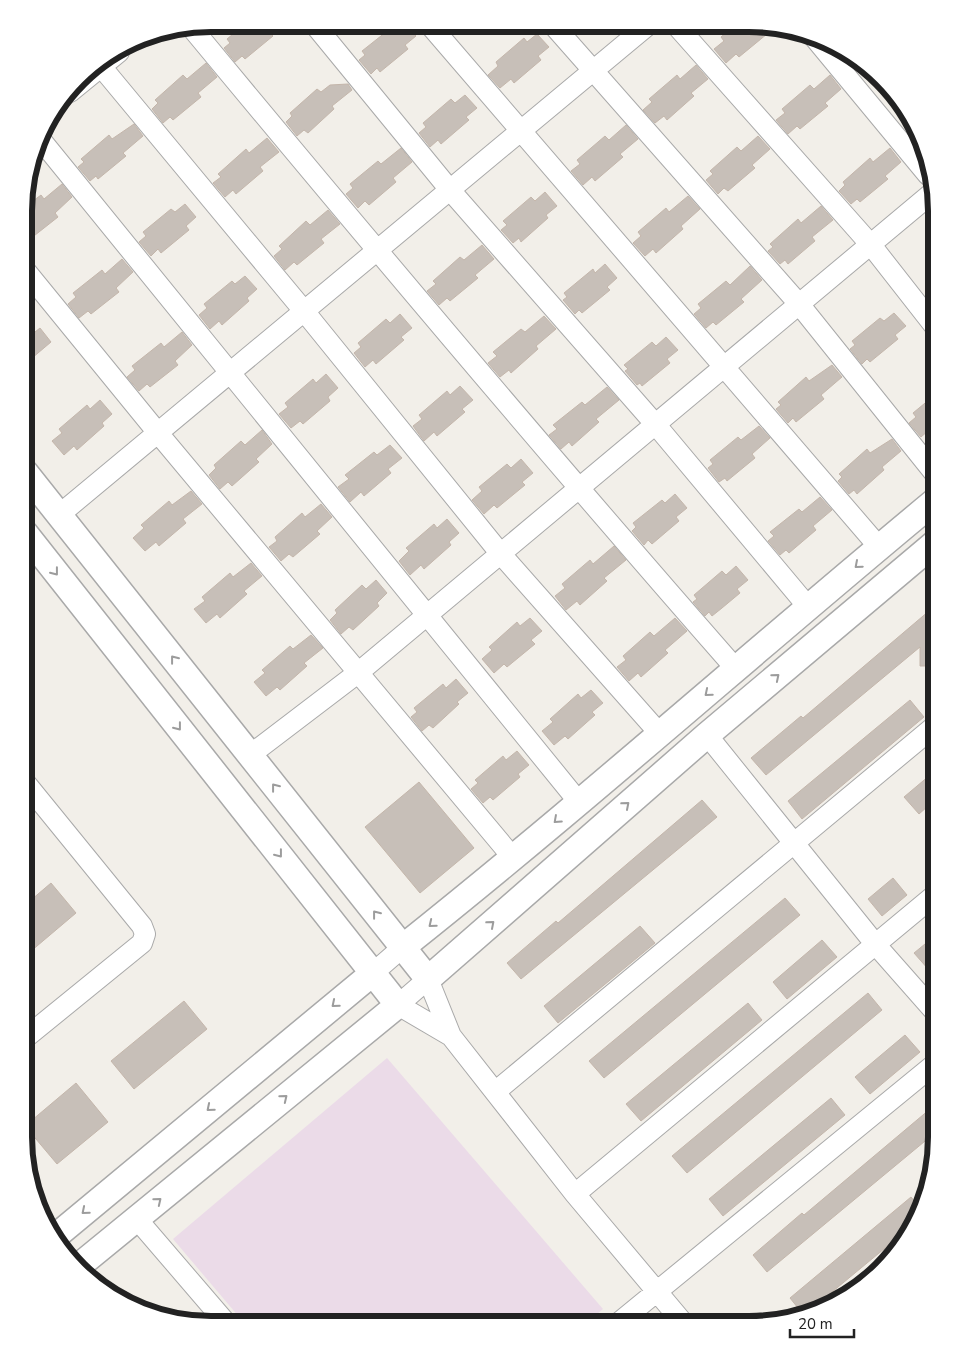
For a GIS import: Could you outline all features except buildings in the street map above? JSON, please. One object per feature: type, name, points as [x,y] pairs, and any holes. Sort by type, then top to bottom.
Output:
[{"type":"street","points":[[321,32],[450,190],[656,425],[809,608]]},
{"type":"street","points":[[436,32],[879,547]]},
{"type":"street","points":[[559,32],[799,304],[928,465]]},
{"type":"street","points":[[59,515],[639,32]]},
{"type":"street","points":[[682,32],[871,245],[928,318]]},
{"type":"street","points":[[197,33],[377,251],[579,489],[736,669]]},
{"type":"street","points":[[824,49],[921,166]]},
{"type":"street","points":[[103,69],[304,311],[500,553],[660,734]]},
{"type":"street","points":[[45,145],[578,801]]},
{"type":"street","points":[[250,755],[359,672],[927,197]]},
{"type":"street","points":[[32,279],[158,433],[514,858]]},
{"type":"street","points":[[32,481],[428,979],[451,1036],[575,1194],[677,1316]]},
{"type":"street","points":[[60,1233],[514,858],[578,801],[660,734],[928,507]]},
{"type":"street","points":[[32,542],[398,1006],[451,1036]]},
{"type":"street","points":[[83,1262],[398,1006],[707,735],[928,549]]},
{"type":"street","points":[[494,1092],[928,732]]},
{"type":"street","points":[[707,735],[876,944],[928,1004]]},
{"type":"street","points":[[32,791],[142,926],[145,934],[142,943],[32,1032]]},
{"type":"street","points":[[575,1194],[928,901]]},
{"type":"street","points":[[627,1316],[928,1070]]},
{"type":"street","points":[[136,1218],[220,1316]]},
{"type":"shaded area","points":[[387,1058],[603,1309],[595,1316],[238,1316],[173,1239]]}]
